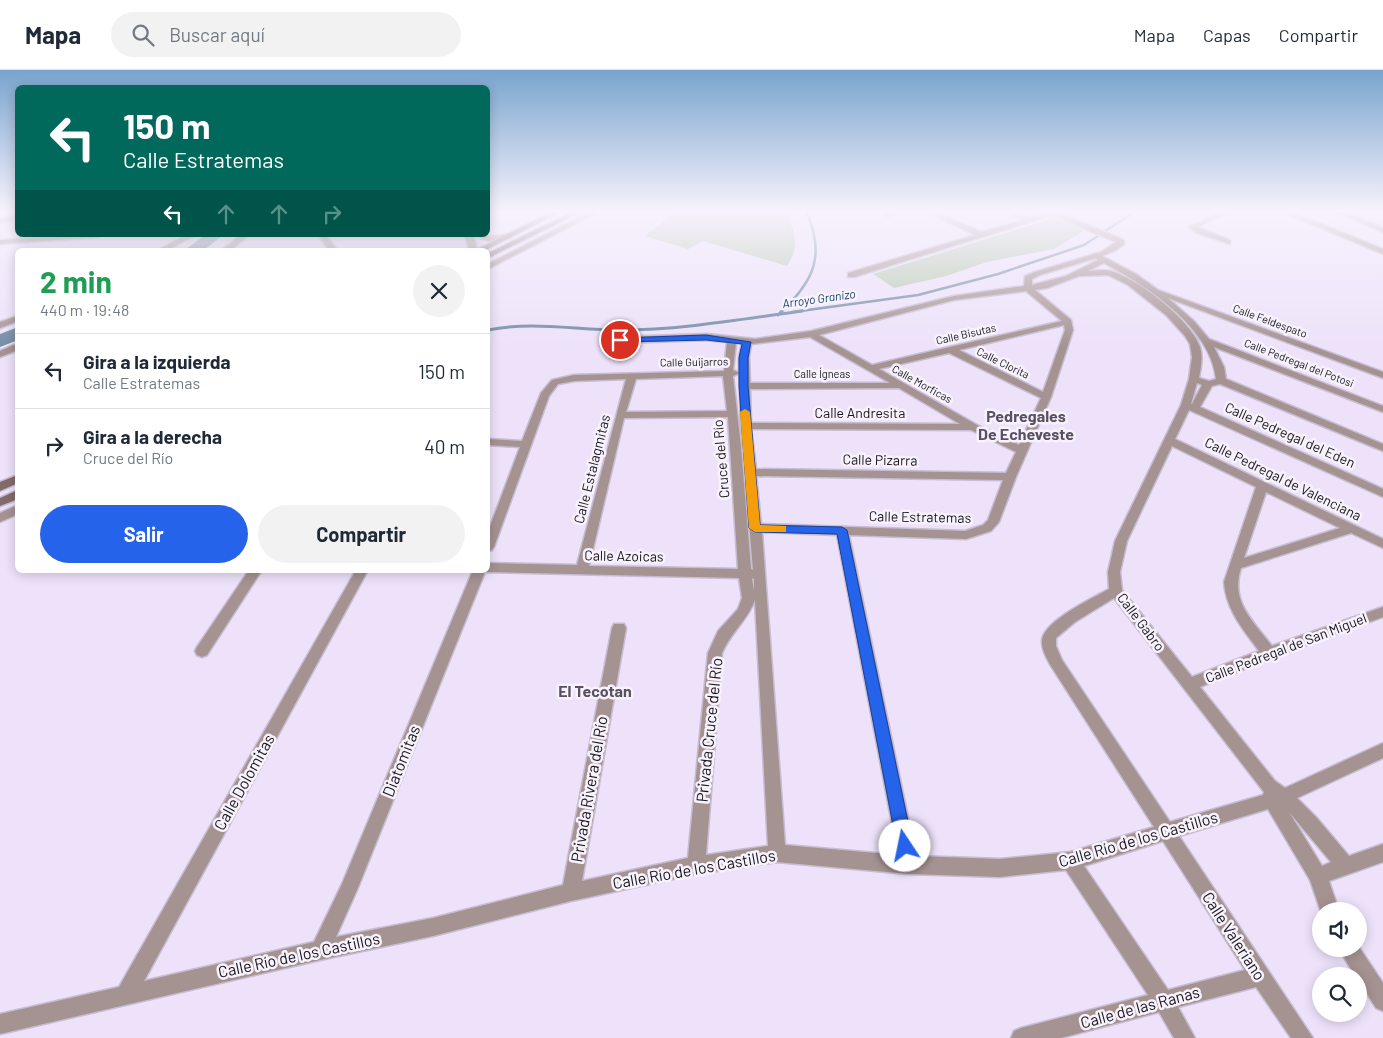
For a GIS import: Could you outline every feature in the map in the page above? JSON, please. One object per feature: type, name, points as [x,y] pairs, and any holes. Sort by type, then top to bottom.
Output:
[{"type":"main road","points":[[0,487],[15,480]]},
{"type":"main road","points":[[0,502],[15,495]]},
{"type":"street","points":[[490,265],[507,256]]},
{"type":"street","points":[[851,275],[913,256]]},
{"type":"street","points":[[1068,322],[1028,288],[1028,278],[1034,274],[1091,256]]},
{"type":"street","points":[[1097,256],[1149,288],[1190,322],[1206,341],[1219,368],[1221,381]]},
{"type":"street","points":[[620,340],[706,337],[747,342],[811,334],[954,298],[1055,283],[1078,274],[1104,260]]},
{"type":"street","name":"Calle Gabro","points":[[1078,274],[1103,273],[1116,276],[1131,284],[1164,311],[1193,342],[1197,358],[1190,407]]},
{"type":"street","name":"Calle Feldespato","points":[[1149,288],[1383,375]]},
{"type":"street","points":[[0,325],[15,319]]},
{"type":"street","name":"Calle Bisutas","points":[[869,369],[1068,322]]},
{"type":"street","name":"Calle Estratemas","points":[[755,528],[966,535],[987,528],[993,522],[1010,477],[1046,397],[1064,347],[1068,322]]},
{"type":"street","name":"Calle Morficas","points":[[811,334],[869,369],[974,427],[1023,451]]},
{"type":"street","name":"Cruce del Río","points":[[732,340],[728,374],[736,447],[745,574]]},
{"type":"street","name":"Calle Pedregal del Potosi","points":[[1206,341],[1383,409]]},
{"type":"street","name":"Cruce del Río","points":[[747,342],[744,373],[746,426],[760,574],[777,853]]},
{"type":"street","points":[[0,354],[15,347]]},
{"type":"street","name":"Calle Clorita","points":[[949,349],[1046,397]]},
{"type":"street","name":"Calle Guijarros","points":[[525,444],[544,395],[555,382],[574,378],[632,375],[744,373]]},
{"type":"street","name":"Calle Estalagmitas","points":[[582,570],[620,415],[632,375]]},
{"type":"street","points":[[1194,379],[1208,384],[1221,381],[1383,448]]},
{"type":"street","name":"Calle Gabro","points":[[1208,384],[1190,407],[1170,440],[1121,541],[1114,572],[1116,592],[1275,794]]},
{"type":"street","name":"Calle Ígneas","points":[[744,386],[900,386]]},
{"type":"street","name":"Calle Pedregal del Eden","points":[[1190,407],[1383,493]]},
{"type":"street","points":[[620,415],[732,414]]},
{"type":"street","name":"Calle Andresita","points":[[746,426],[974,427]]},
{"type":"street","name":"Calle Pedregal de Valenciana","points":[[1170,440],[1383,544]]},
{"type":"street","points":[[490,442],[525,444],[490,541]]},
{"type":"street","name":"Calle Pizarra","points":[[750,472],[1010,477]]},
{"type":"street","points":[[1262,486],[1230,582],[1230,596],[1239,613],[1269,653]]},
{"type":"street","points":[[0,518],[15,510]]},
{"type":"street","points":[[1237,565],[1351,529]]},
{"type":"street","points":[[842,530],[909,865]]},
{"type":"street","name":"Calle Azoicas","points":[[490,568],[760,574]]},
{"type":"street","points":[[202,651],[254,573]]},
{"type":"street","name":"Calle Dolomitas","points":[[126,993],[360,573]]},
{"type":"street","name":"Diatomitas","points":[[320,950],[348,890],[478,573]]},
{"type":"street","name":"Privada Cruce del Río","points":[[696,865],[715,653],[723,635],[744,611],[749,598],[745,574]]},
{"type":"street","name":"Calle Valeriano","points":[[1116,592],[1060,627],[1050,636],[1048,645],[1056,662],[1260,976],[1303,1038]]},
{"type":"street","name":"Calle Pedregal de San Miguel","points":[[1189,685],[1269,653],[1383,612]]},
{"type":"street","name":"Privada Rivera del Río","points":[[571,892],[619,628]]},
{"type":"street","name":"Calle Río de los Castillos","points":[[0,1024],[126,993],[433,927],[571,892],[696,865],[777,853],[909,865],[1000,868],[1070,861],[1167,832],[1275,794],[1383,750]]},
{"type":"street","points":[[1275,794],[1318,831],[1346,866]]},
{"type":"street","points":[[1275,794],[1318,876],[1327,902]]},
{"type":"street","points":[[1318,876],[1383,853]]},
{"type":"street","points":[[1070,861],[1163,1000],[1185,1038]]},
{"type":"street","points":[[1354,957],[1383,1001]]},
{"type":"street","name":"Calle de las Ranas","points":[[1021,1038],[1260,976]]},
{"type":"green space","points":[[754,256],[792,256],[787,266]]},
{"type":"green space","points":[[931,256],[1017,256],[987,262],[946,276],[894,288],[873,274]]},
{"type":"waterway","points":[[779,314],[792,301],[809,278],[815,256]]},
{"type":"waterway","name":"Arroyo Granizo","points":[[793,312],[918,295],[998,274],[1051,256]]},
{"type":"waterway","name":"Arroyo Granizo","points":[[779,314],[802,311]]},
{"type":"waterway","name":"Arroyo Granizo","points":[[490,330],[521,326],[643,330],[779,314]]},
{"type":"waterway","points":[[0,341],[15,334]]},
{"type":"slow traffic","points":[[745,412],[755,528],[782,529]]},
{"type":"district","name":"Pedregales De Echeveste","points":[[1026,425]]},
{"type":"district","name":"El Tecotan","points":[[595,691]]},
{"type":"route","points":[[620,340],[706,337],[747,342],[744,358],[744,386],[755,528],[842,530],[905,846]]}]
